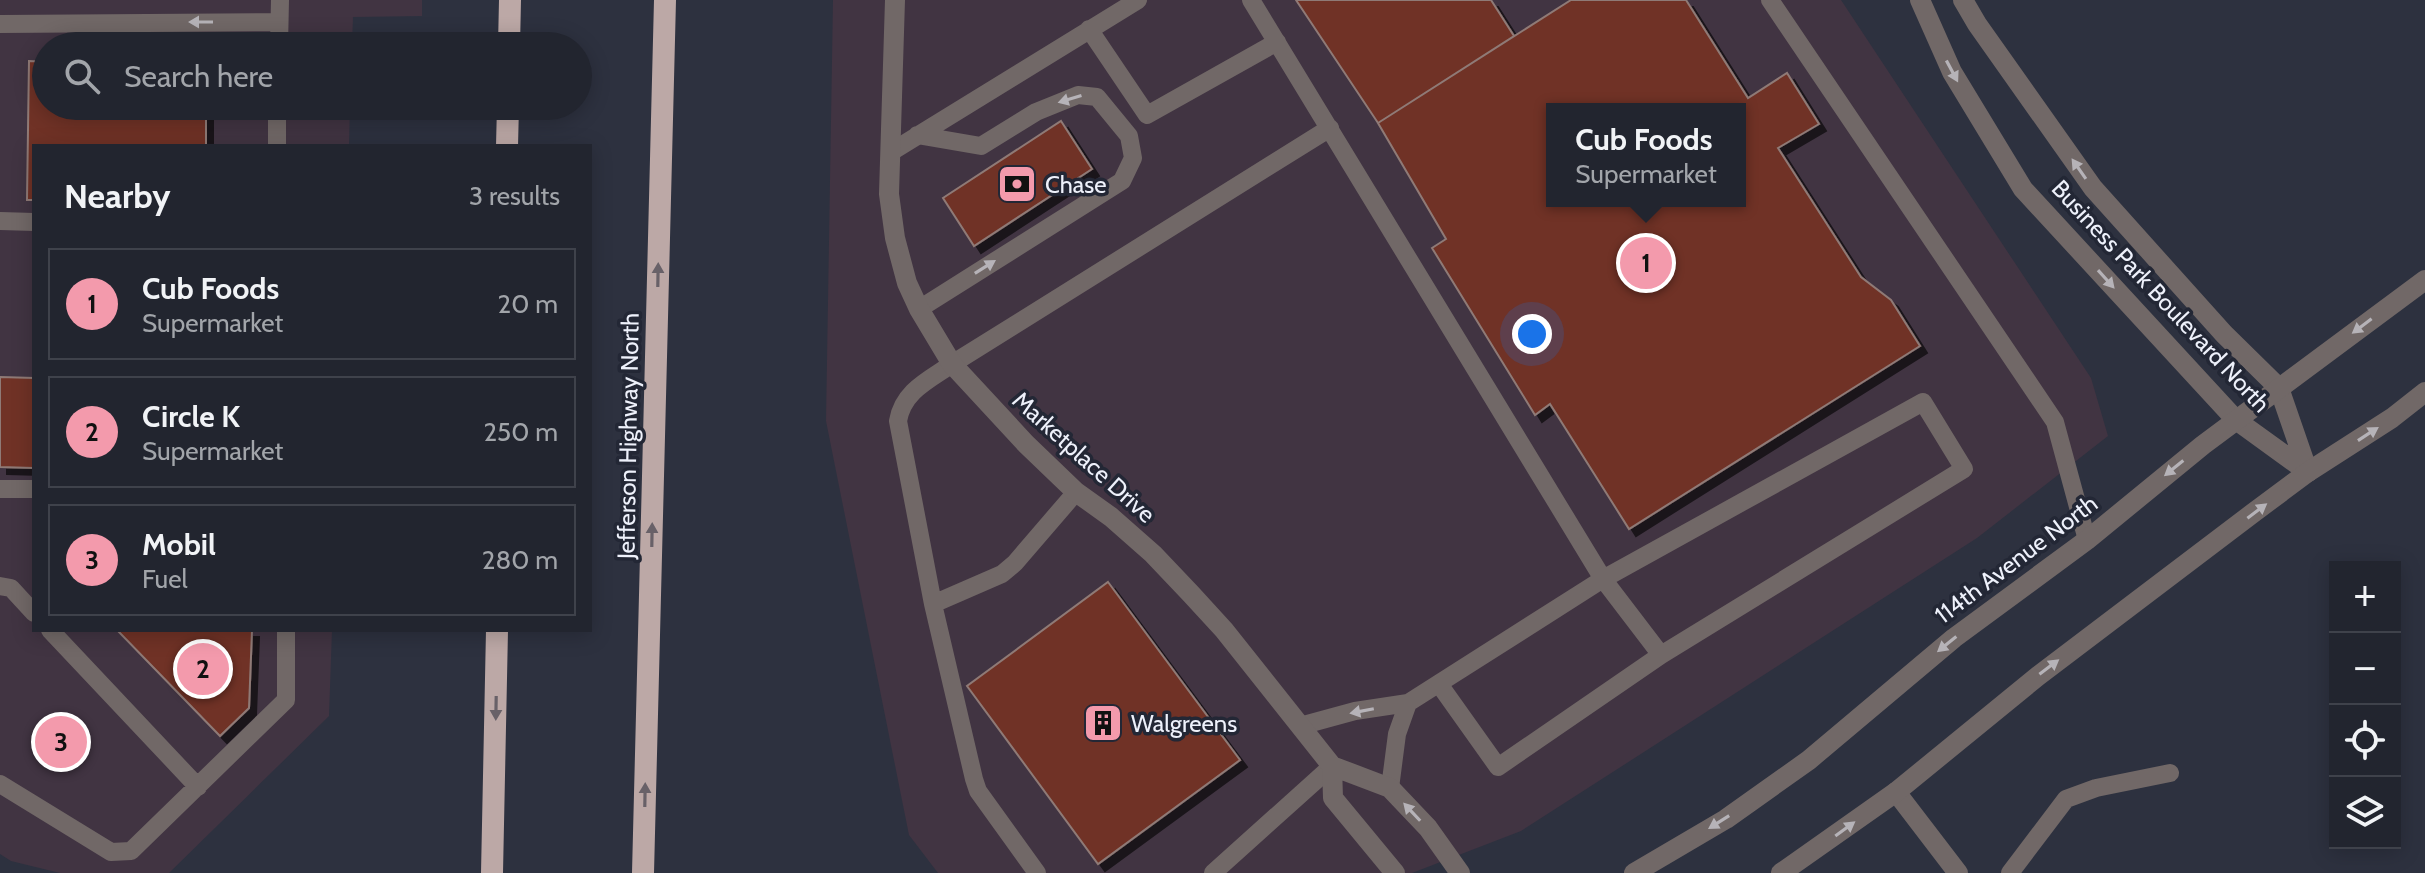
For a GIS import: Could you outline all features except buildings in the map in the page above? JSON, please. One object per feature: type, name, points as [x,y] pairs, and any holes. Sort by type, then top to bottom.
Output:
[{"type":"highway","points":[[509,32],[510,0]]},
{"type":"highway","name":"Jefferson Highway North","points":[[643,873],[665,0]]},
{"type":"highway","points":[[507,144],[508,120]]},
{"type":"highway","points":[[492,873],[497,632]]},
{"type":"street","name":"Marketplace Drive","points":[[895,0],[889,194],[895,238],[907,283],[919,309],[952,364],[991,408],[1076,492],[1111,517],[1153,554],[1224,630],[1332,766],[1333,798],[1395,873]]},
{"type":"street","name":"Business Park Boulevard North","points":[[1920,0],[1952,72],[2023,189],[2236,420],[2308,472]]},
{"type":"street","name":"Business Park Boulevard North","points":[[1963,0],[2093,188],[2224,334],[2279,388],[2308,472]]},
{"type":"street","name":"114th Avenue North","points":[[1634,873],[1726,819],[1809,760],[1954,638],[2087,540],[2203,445],[2425,280]]},
{"type":"street","points":[[1781,873],[1896,792],[2038,676],[2308,472],[2392,418],[2425,392]]},
{"type":"street","points":[[1332,766],[1390,788],[1428,828],[1460,873]]},
{"type":"street","points":[[1896,792],[1958,873]]},
{"type":"lane","points":[[279,32],[280,0]]},
{"type":"lane","points":[[891,152],[1138,0]]},
{"type":"lane","points":[[1251,0],[1603,579],[1661,655]]},
{"type":"lane","points":[[1770,0],[2055,422],[2087,540]]},
{"type":"lane","points":[[0,24],[279,22]]},
{"type":"lane","points":[[1089,29],[1147,115],[1277,42]]},
{"type":"lane","points":[[917,135],[981,146],[1036,112],[1078,95],[1097,97],[1129,136],[1133,158],[1122,181],[919,309]]},
{"type":"lane","points":[[277,120],[277,144]]},
{"type":"lane","points":[[1037,873],[978,791],[933,604],[898,421],[899,411],[907,396],[952,364],[1330,128]]},
{"type":"lane","points":[[0,221],[32,222]]},
{"type":"lane","points":[[1300,726],[1355,711],[1408,703],[1603,579],[1923,402],[1964,469],[1661,655],[1498,767],[1439,684]]},
{"type":"lane","points":[[0,489],[32,489]]},
{"type":"lane","points":[[933,604],[1002,574],[1076,492]]},
{"type":"lane","points":[[0,586],[11,588],[32,611]]},
{"type":"lane","points":[[52,632],[198,787]]},
{"type":"lane","points":[[0,784],[111,852],[131,851],[286,700],[286,632]]},
{"type":"lane","points":[[1390,788],[1397,734],[1408,703]]},
{"type":"lane","points":[[1213,873],[1332,766]]},
{"type":"lane","points":[[2010,873],[2066,799],[2096,788],[2170,773]]},
{"type":"shaded area","points":[[0,0],[422,0],[422,16],[353,17],[352,32],[32,32],[32,120],[350,120],[349,144],[32,144],[32,632],[332,632],[329,716],[169,873],[60,873],[11,861],[0,854]]},
{"type":"shaded area","points":[[833,0],[1841,0],[2091,378],[2108,436],[1977,538],[1521,831],[1412,873],[938,873],[909,835],[826,421]]},
{"type":"place","name":"Chase","points":[[1017,184]]},
{"type":"place","name":"Cub Foods","points":[[1646,263]]},
{"type":"place","name":"Circle K","points":[[203,669]]},
{"type":"place","name":"Walgreens","points":[[1103,723]]},
{"type":"place","name":"Mobil","points":[[61,742]]}]
